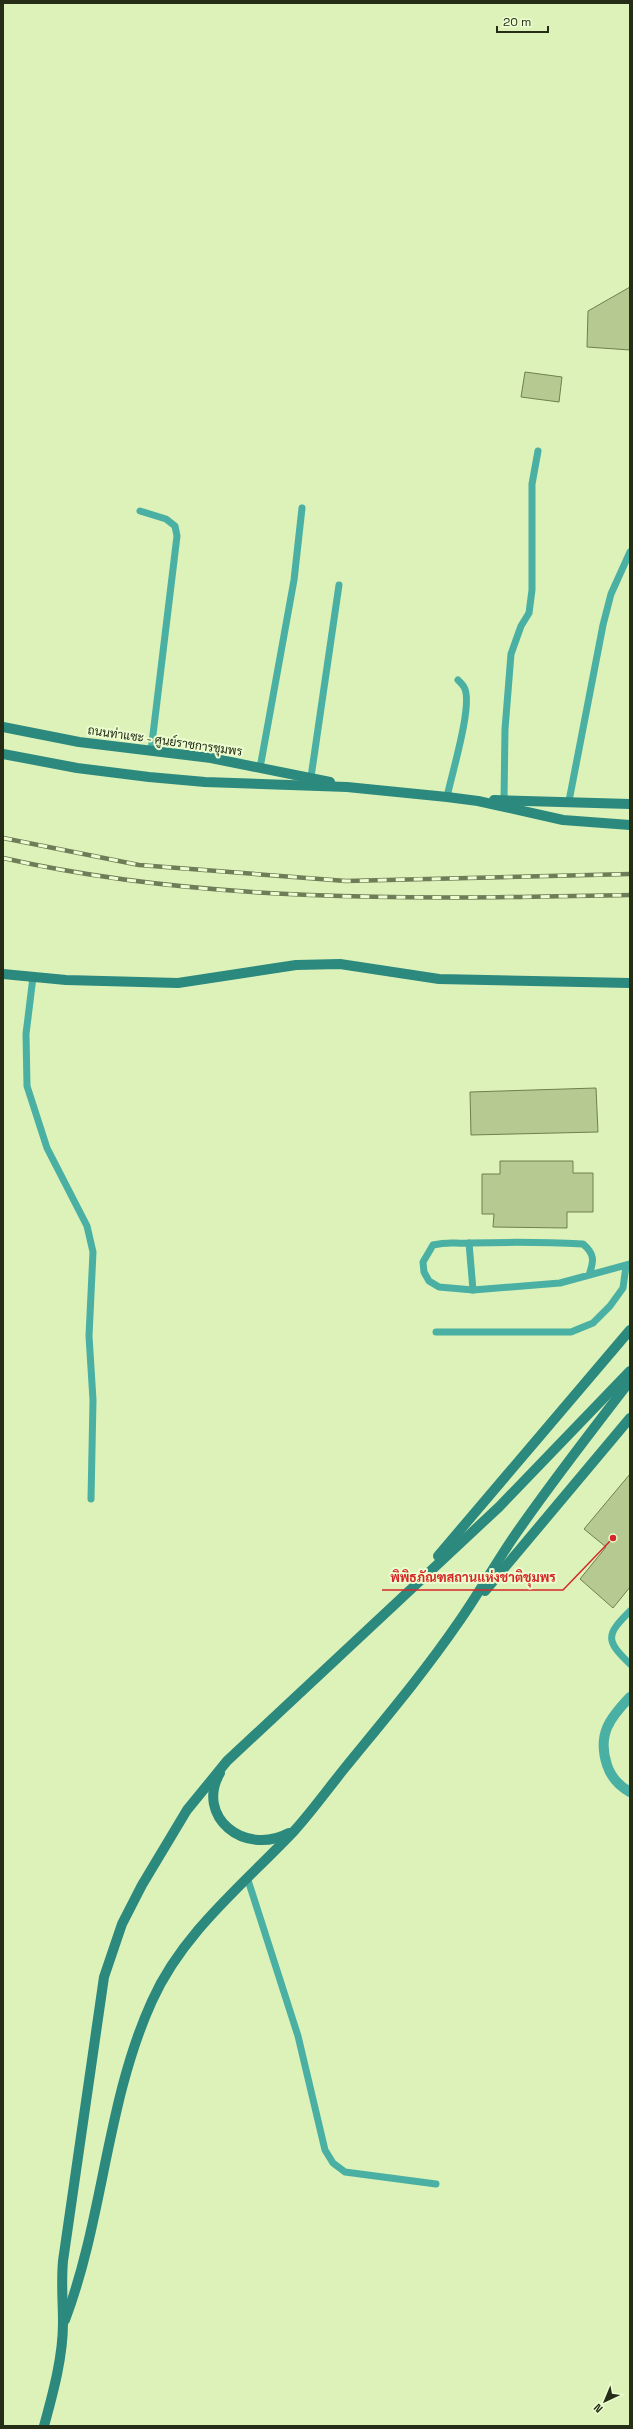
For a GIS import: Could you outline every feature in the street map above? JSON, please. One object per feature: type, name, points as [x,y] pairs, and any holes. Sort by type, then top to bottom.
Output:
[{"type":"main road","name":"ถนนท่าแซะ - ศูนย์ราชการชุมพร","points":[[3,727],[79,742],[211,758],[311,777],[347,787]]},
{"type":"main road","name":"ถนนท่าแซะ - ศูนย์ราชการชุมพร","points":[[3,754],[77,768],[149,777],[206,782],[347,787],[478,800]]},
{"type":"main road","points":[[478,800],[569,801],[630,804]]},
{"type":"main road","points":[[478,800],[563,820],[630,825]]},
{"type":"main road","points":[[3,974],[135,983],[178,982],[210,979],[260,969],[296,965],[340,964],[439,979],[630,983]]},
{"type":"main road","points":[[413,1585],[630,1330]]},
{"type":"main road","points":[[64,2324],[61,2289],[70,2199],[104,1978],[112,1951],[142,1885],[187,1810],[227,1761],[413,1585],[498,1508],[630,1371]]},
{"type":"main road","points":[[458,1623],[516,1533],[630,1381]]},
{"type":"main road","points":[[44,2426],[54,2386],[64,2324],[77,2287],[118,2102],[135,2046],[152,2001],[169,1969],[197,1931],[246,1877],[296,1829],[386,1718],[458,1623],[630,1418]]},
{"type":"main road","points":[[227,1761],[218,1776],[214,1790],[217,1811],[229,1829],[241,1837],[255,1841],[270,1841],[296,1829]]},
{"type":"street","points":[[630,1697],[613,1715],[604,1733],[602,1745],[610,1773],[622,1788],[630,1792]]},
{"type":"lane","points":[[504,800],[505,729],[511,654],[521,626],[529,613],[532,590],[532,484],[538,451]]},
{"type":"lane","points":[[260,768],[294,580],[302,508]]},
{"type":"lane","points":[[140,511],[166,519],[175,526],[177,536],[151,751]]},
{"type":"lane","points":[[569,801],[602,625],[610,594],[630,552]]},
{"type":"lane","points":[[311,777],[339,585]]},
{"type":"lane","points":[[447,797],[457,748],[464,727],[467,700],[465,687],[458,680]]},
{"type":"lane","points":[[33,977],[26,1034],[27,1086],[47,1148],[87,1226],[93,1252],[89,1336],[93,1400],[91,1499]]},
{"type":"lane","points":[[436,1332],[572,1332],[593,1323],[610,1306],[623,1288],[628,1265],[560,1283],[473,1290],[439,1287],[429,1281],[424,1272],[423,1262],[433,1245],[450,1241],[469,1243],[488,1241],[583,1244],[591,1251],[594,1261],[589,1275]]},
{"type":"lane","points":[[469,1243],[473,1290]]},
{"type":"lane","points":[[630,1611],[615,1626],[611,1638],[614,1649],[630,1664]]},
{"type":"lane","points":[[246,1877],[298,2036],[325,2150],[332,2163],[345,2172],[436,2184]]},
{"type":"building","points":[[630,287],[630,350],[587,347],[588,311]]},
{"type":"building","points":[[525,372],[562,377],[559,402],[521,397]]},
{"type":"building","points":[[596,1088],[598,1132],[471,1135],[470,1092]]},
{"type":"building","points":[[500,1161],[573,1161],[573,1173],[593,1173],[593,1212],[567,1212],[567,1228],[493,1227],[494,1214],[482,1214],[482,1174],[500,1174]]},
{"type":"building","points":[[630,1474],[630,1587],[613,1608],[580,1579],[606,1547],[584,1529]]},
{"type":"railway","points":[[3,838],[139,865],[346,881],[630,874]]},
{"type":"railway","points":[[3,858],[80,873],[158,884],[236,891],[394,897],[630,895]]},
{"type":"place","name":"พิพิธภัณฑสถานแห่งชาติชุมพร","points":[[613,1538]]}]
